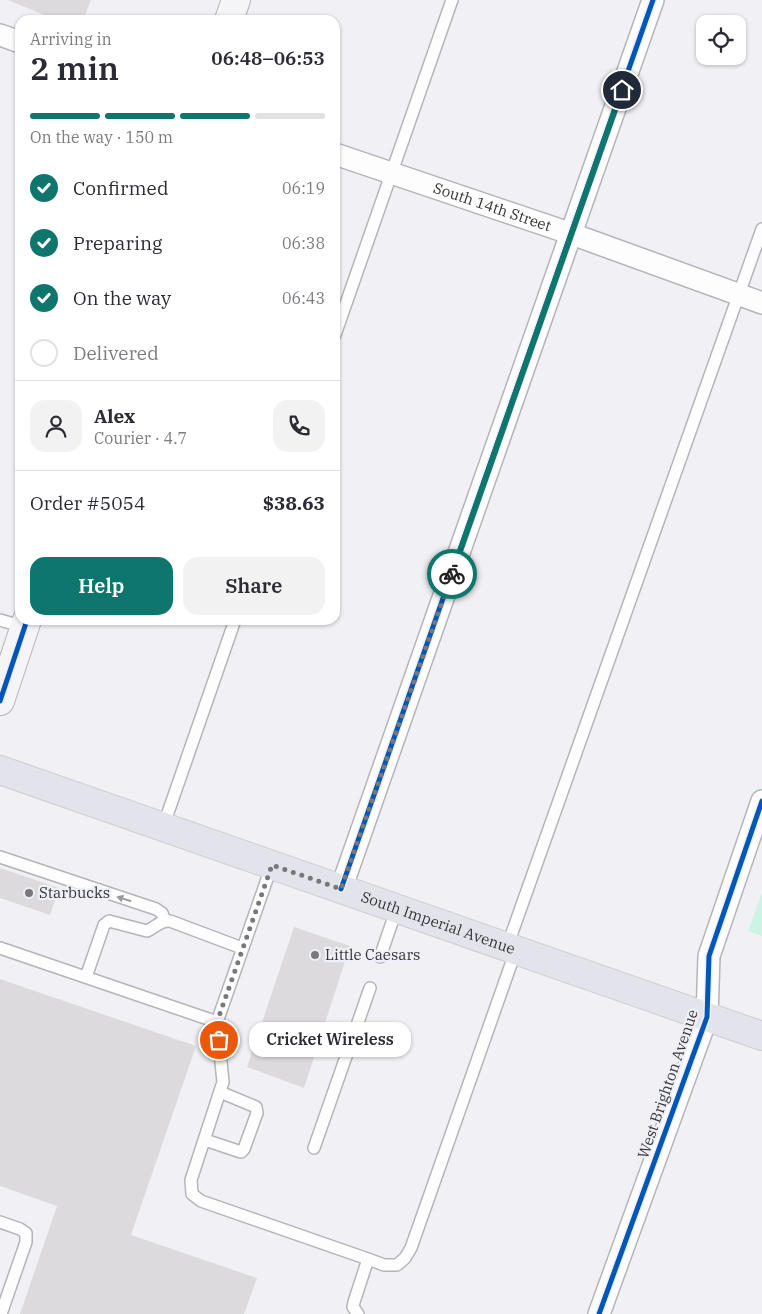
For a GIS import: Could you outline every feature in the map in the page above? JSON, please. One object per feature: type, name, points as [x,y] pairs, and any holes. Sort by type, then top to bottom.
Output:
[{"type":"highway","name":"South Imperial Avenue","points":[[0,770],[762,1036]]},
{"type":"street","points":[[231,15],[236,0]]},
{"type":"street","points":[[341,889],[653,0]]},
{"type":"street","points":[[0,35],[15,40]]},
{"type":"street","name":"South 14th Street","points":[[340,156],[572,234],[762,302]]},
{"type":"street","points":[[0,700],[16,625]]},
{"type":"street","name":"West Brighton Avenue","points":[[599,1314],[707,1017],[709,956],[762,801]]},
{"type":"lane","points":[[340,321],[452,0]]},
{"type":"lane","points":[[272,865],[217,1022],[223,1076],[220,1092],[191,1180],[192,1194],[201,1201],[384,1265],[397,1265],[405,1258],[411,1248],[512,948],[762,228]]},
{"type":"lane","points":[[163,827],[233,625]]},
{"type":"lane","points":[[0,857],[156,909],[162,913],[165,921]]},
{"type":"lane","points":[[380,957],[397,908]]},
{"type":"lane","points":[[86,977],[104,925],[108,921],[147,931],[165,921],[242,948]]},
{"type":"lane","points":[[0,948],[217,1022]]},
{"type":"lane","points":[[314,1148],[370,988]]},
{"type":"lane","points":[[205,1140],[241,1152],[244,1149],[257,1113],[256,1107],[251,1103],[220,1092]]},
{"type":"lane","points":[[0,1222],[26,1233],[26,1242],[1,1314]]},
{"type":"lane","points":[[358,1314],[354,1302],[368,1259]]},
{"type":"green space","points":[[762,893],[762,936],[748,931]]},
{"type":"building","points":[[8,0],[91,0],[85,15],[44,15]]},
{"type":"building","name":"Starbucks","points":[[0,868],[59,888],[50,915],[0,898]]},
{"type":"building","points":[[294,927],[350,946],[304,1088],[247,1067]]},
{"type":"building","points":[[0,979],[196,1046],[131,1235],[257,1278],[244,1314],[20,1314],[57,1206],[0,1186]]},
{"type":"cycle path","points":[[341,889],[653,0]]},
{"type":"cycle path","points":[[0,701],[25,625]]},
{"type":"cycle path","points":[[599,1314],[707,1017],[709,956],[762,801]]},
{"type":"way so far","points":[[219,1040],[217,1022],[272,865],[341,889],[452,574]]},
{"type":"place","name":"Starbucks","points":[[29,893]]},
{"type":"place","name":"Little Caesars","points":[[315,955]]},
{"type":"place","name":"Cricket Wireless","points":[[219,1040]]},
{"type":"route","points":[[452,574],[622,90]]}]
